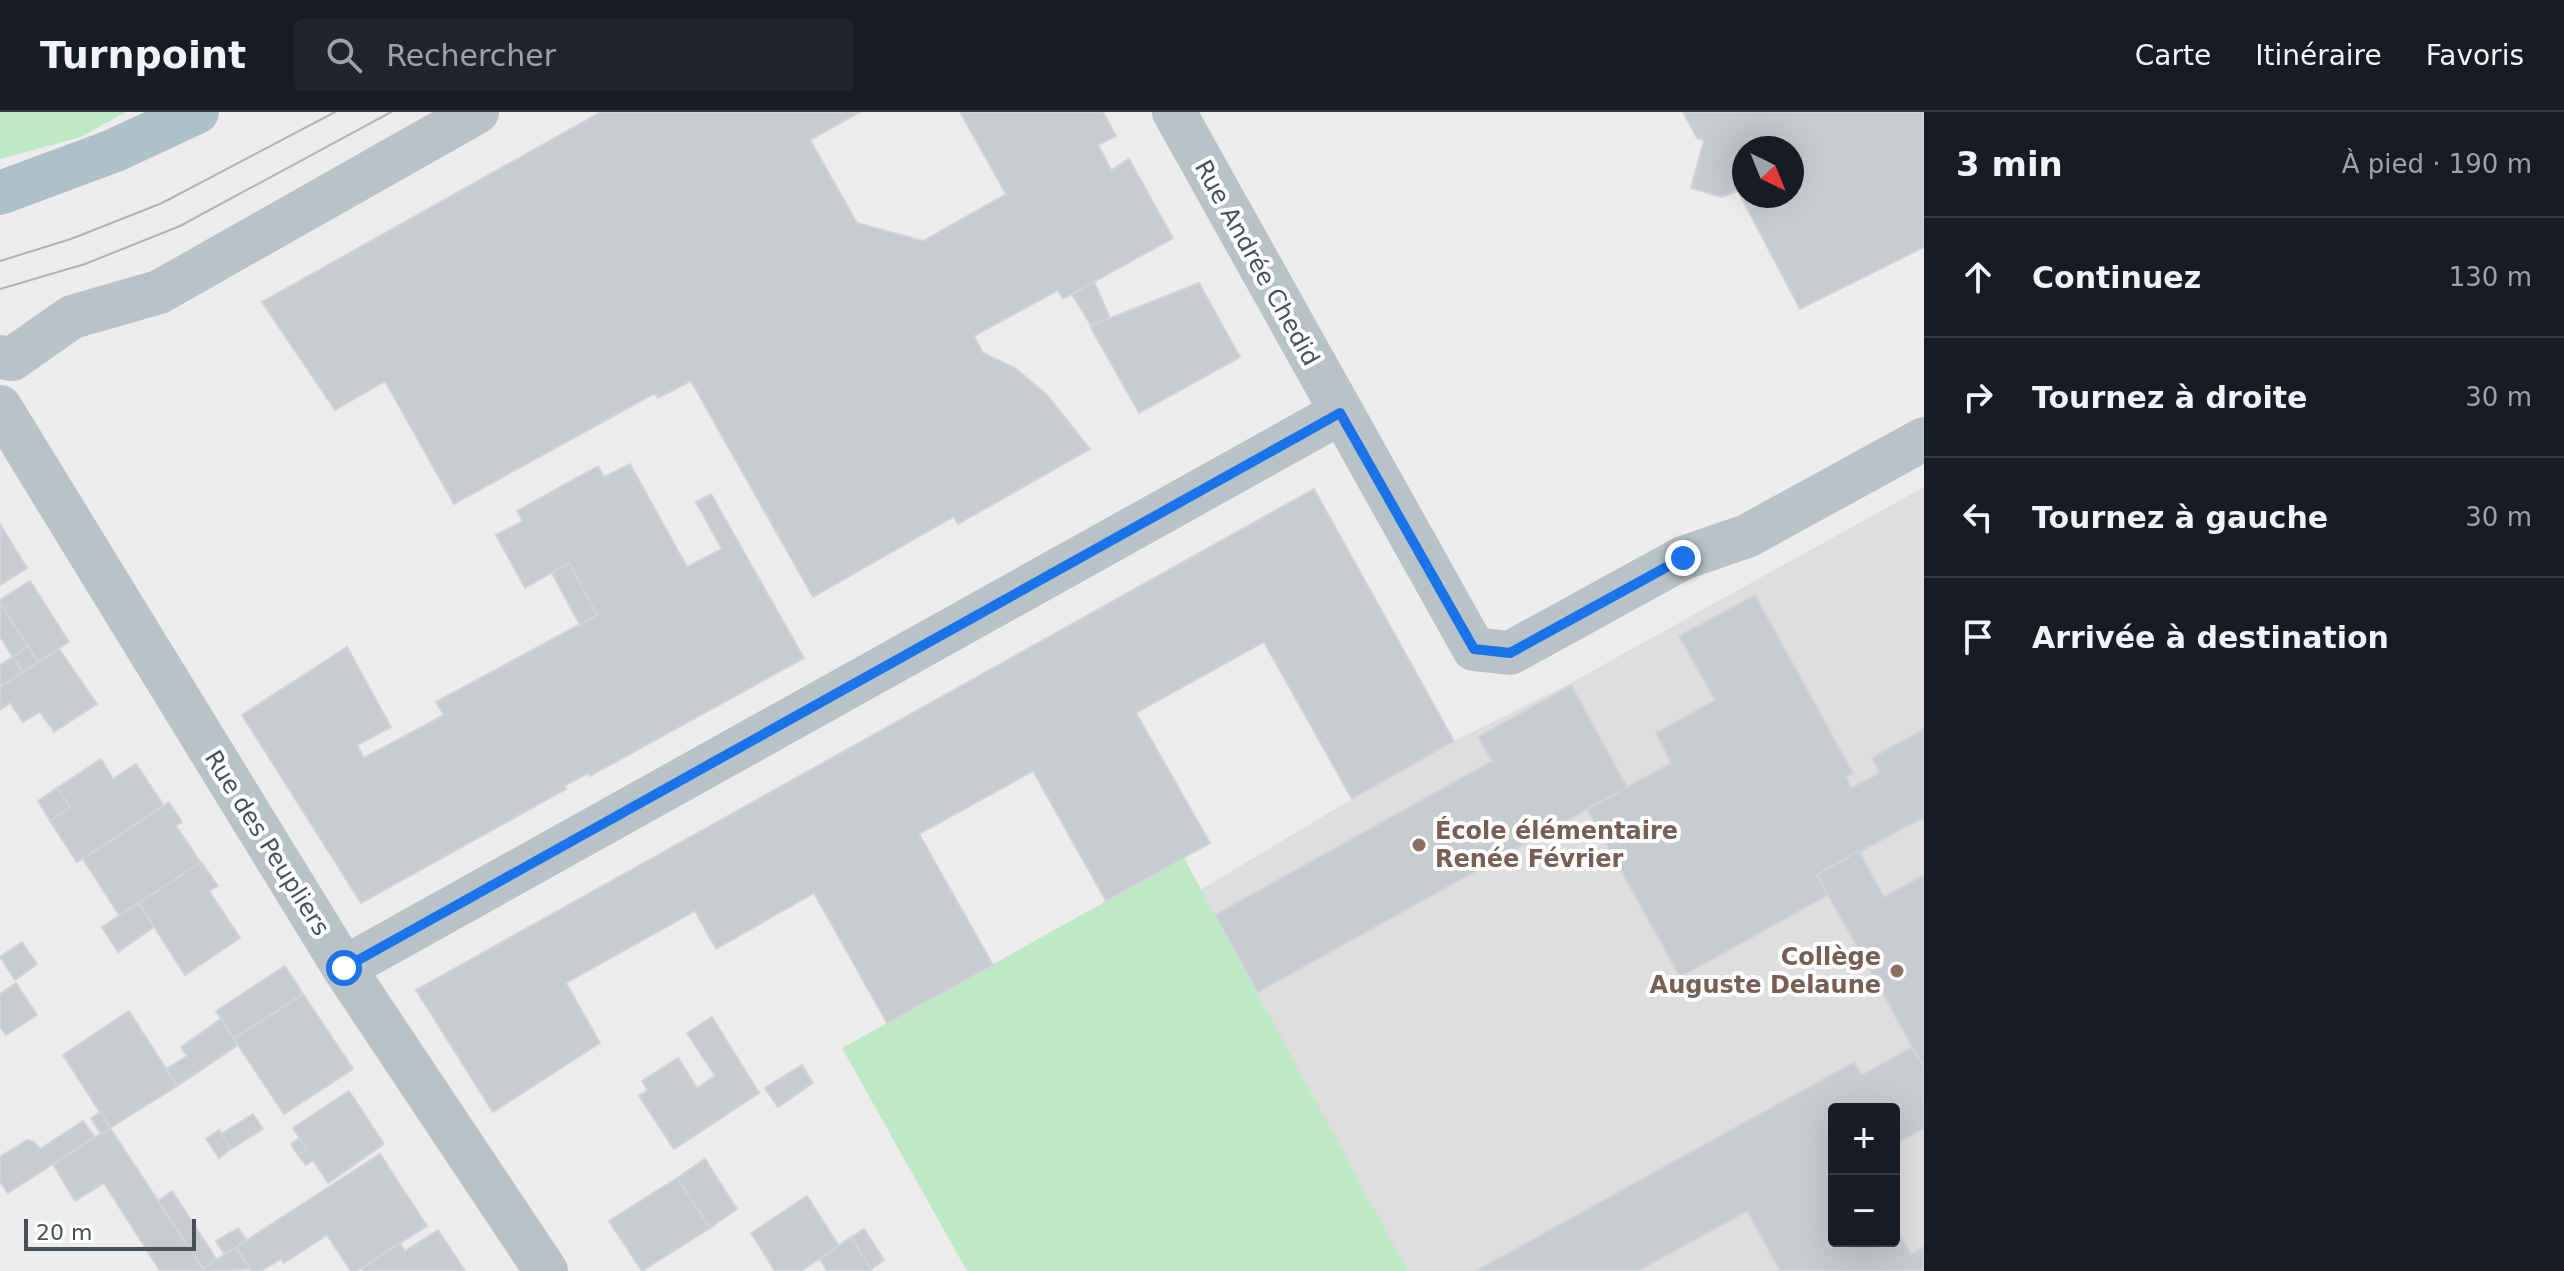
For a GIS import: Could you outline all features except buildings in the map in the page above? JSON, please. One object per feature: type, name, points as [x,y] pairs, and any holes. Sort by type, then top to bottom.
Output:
[{"type":"main road","points":[[0,193],[113,151],[197,112]]},
{"type":"street","points":[[4,368],[72,317],[159,292],[477,112]]},
{"type":"street","name":"Rue Andrée Chedid","points":[[1174,112],[1474,649],[1510,653],[1683,558],[1747,536],[1924,439]]},
{"type":"street","name":"Rue des Peupliers","points":[[0,407],[344,968],[546,1271]]},
{"type":"street","points":[[344,968],[1340,413]]},
{"type":"shaded area","points":[[1924,487],[1924,1271],[1408,1271],[1199,891],[1454,741],[1567,685]]},
{"type":"green space","points":[[0,112],[126,112],[81,137],[0,159]]},
{"type":"green space","points":[[1184,858],[1408,1271],[967,1271],[842,1048]]},
{"type":"tram line","points":[[0,261],[71,239],[162,203],[335,112]]},
{"type":"tram line","points":[[0,289],[85,264],[180,226],[391,112]]},
{"type":"place","name":"École élémentaire Renée Février","points":[[1419,845]]},
{"type":"place","name":"Collège Auguste Delaune","points":[[1897,971]]},
{"type":"route","points":[[344,968],[1340,413],[1474,649],[1510,653],[1683,558]]}]
